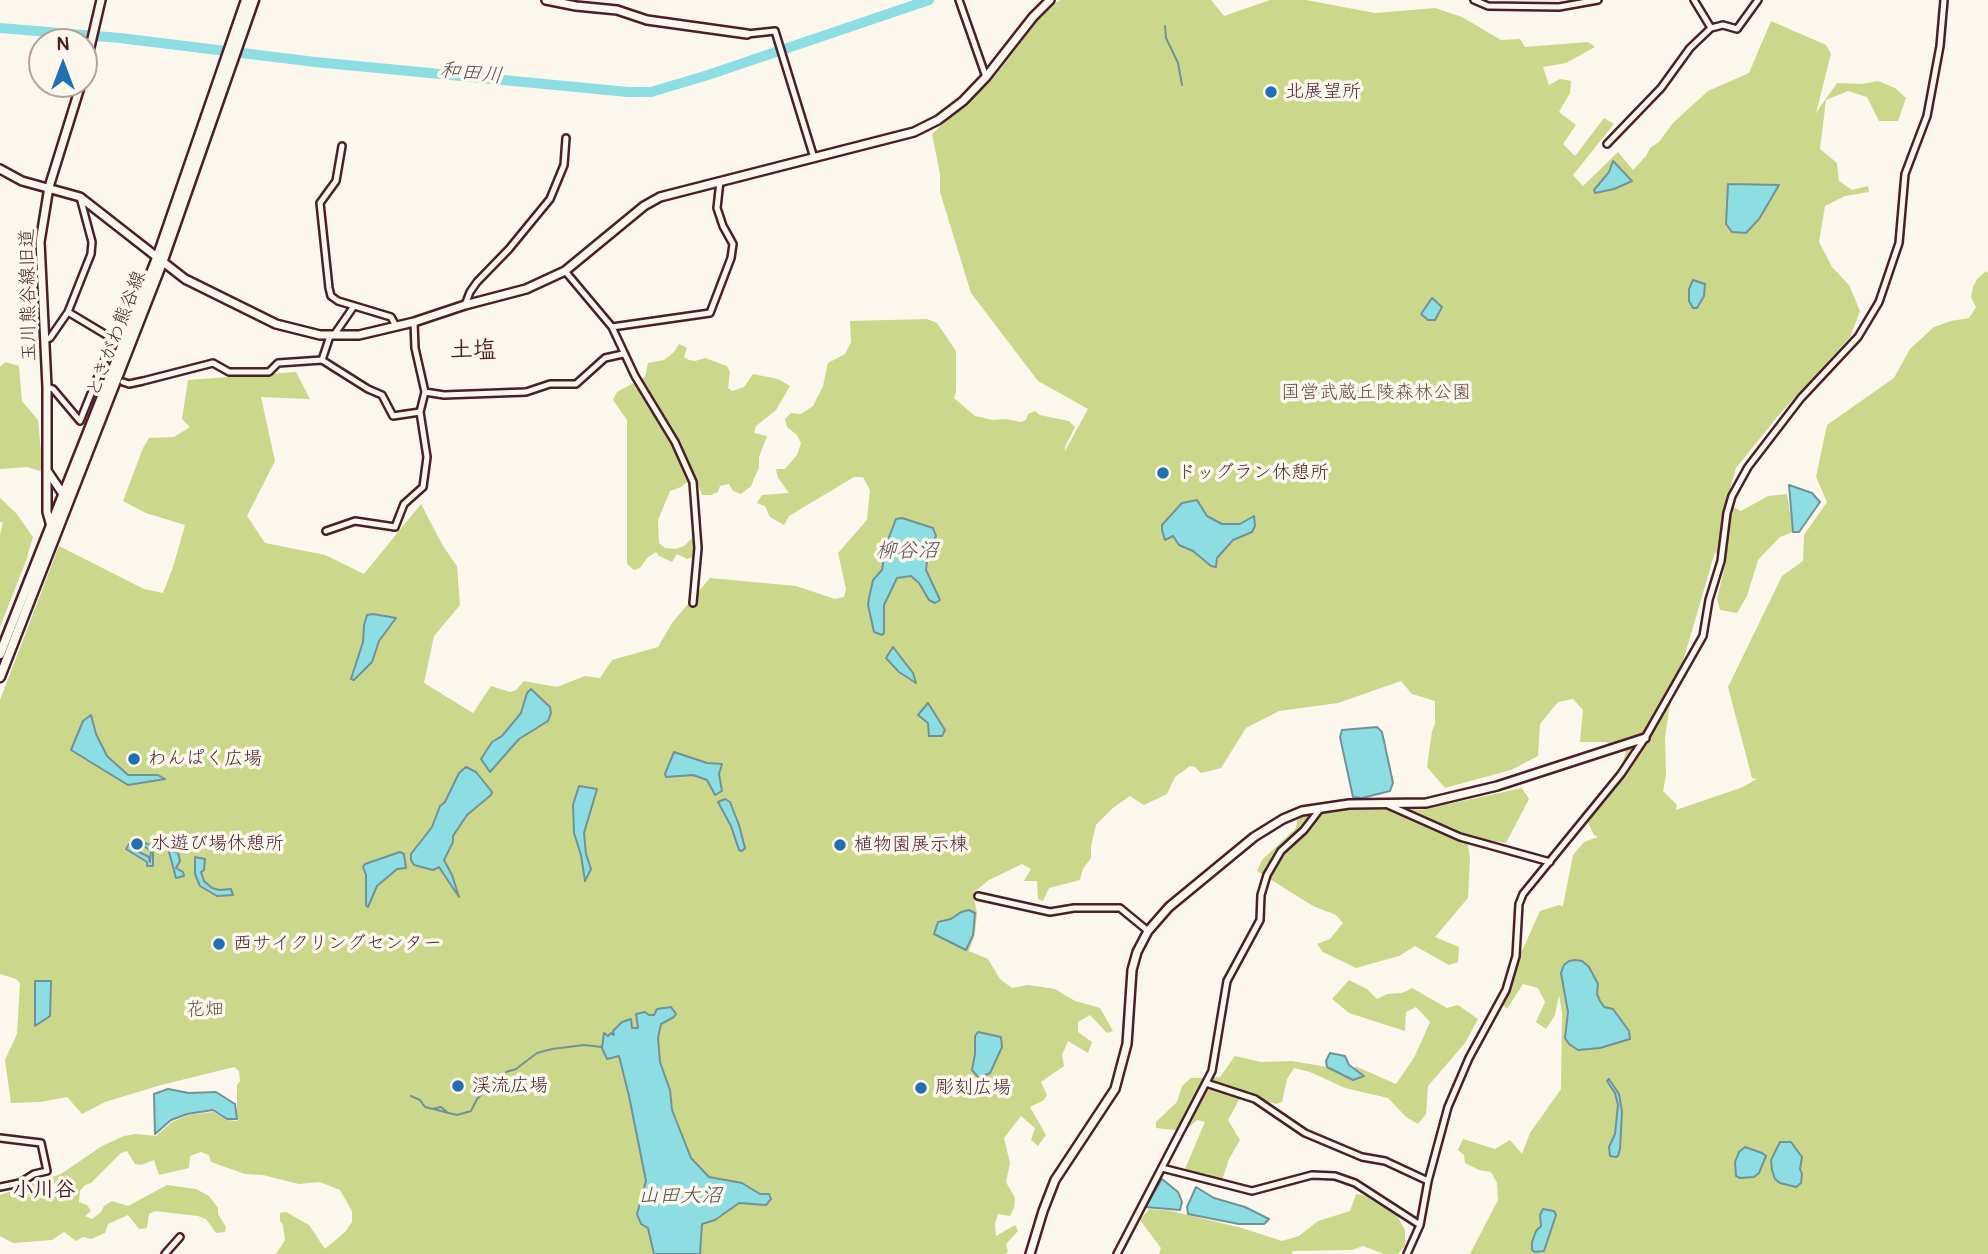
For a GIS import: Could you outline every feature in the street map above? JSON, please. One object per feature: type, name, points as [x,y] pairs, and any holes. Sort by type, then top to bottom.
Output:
[{"type":"main road","name":"ときがわ熊谷線","points":[[239,33],[246,0]]},
{"type":"main road","name":"ときがわ熊谷線","points":[[0,677],[159,261],[239,33],[254,0]]},
{"type":"main road","name":"ときがわ熊谷線","points":[[0,654],[159,261]]},
{"type":"street","points":[[96,28],[101,0]]},
{"type":"street","points":[[547,0],[617,9],[647,20],[747,34],[775,31],[814,158]]},
{"type":"street","points":[[960,0],[986,77]]},
{"type":"street","points":[[0,169],[22,181],[80,197],[159,261],[203,289],[276,324],[302,332],[332,336],[359,335],[526,289],[565,271],[644,206],[660,197],[914,132],[954,109],[986,77],[1033,17],[1050,0]]},
{"type":"street","points":[[1474,0],[1488,6],[1559,7],[1598,0]]},
{"type":"street","points":[[1559,0],[1559,7]]},
{"type":"street","points":[[1694,0],[1711,28]]},
{"type":"street","points":[[1607,144],[1661,88],[1680,60],[1711,28],[1723,25],[1737,29],[1758,0]]},
{"type":"street","points":[[1407,1254],[1420,1225],[1428,1181],[1459,1077],[1506,990],[1516,956],[1522,898],[1613,785],[1645,738],[1703,636],[1712,589],[1721,561],[1727,513],[1738,483],[1801,398],[1858,337],[1880,302],[1899,243],[1905,174],[1927,117],[1937,67],[1944,0]]},
{"type":"street","name":"玉川熊谷線旧道","points":[[51,526],[47,512],[47,387],[40,243],[49,187],[77,98]]},
{"type":"street","points":[[466,305],[470,292],[484,272],[509,249],[550,199],[564,165],[566,138]]},
{"type":"street","points":[[342,146],[336,181],[320,203],[331,296],[338,302],[391,317],[396,326]]},
{"type":"street","points":[[612,327],[709,313],[731,258],[733,244],[723,226],[718,208],[720,180]]},
{"type":"street","points":[[45,340],[50,338],[68,312],[91,254],[92,243],[80,197]]},
{"type":"street","points":[[565,271],[612,327],[624,354],[675,442],[693,482],[698,548],[693,603]]},
{"type":"street","points":[[321,360],[332,336],[354,306]]},
{"type":"street","points":[[47,387],[53,389],[80,421],[102,374],[113,339],[68,312]]},
{"type":"street","points":[[326,531],[355,521],[395,527],[404,504],[423,487],[427,457],[420,412],[425,392],[415,348],[414,322]]},
{"type":"street","points":[[425,392],[444,395],[526,392],[550,384],[576,384],[605,358],[624,354]]},
{"type":"street","points":[[123,382],[129,384],[213,363],[229,372],[269,372],[278,363],[321,360],[382,395],[393,416],[420,412]]},
{"type":"street","points":[[47,468],[64,494],[67,506]]},
{"type":"street","points":[[54,481],[62,482],[71,477]]},
{"type":"street","points":[[1030,1254],[1055,1180],[1118,1081],[1127,1045],[1132,970],[1137,952],[1148,931],[1169,907],[1254,837],[1302,811],[1349,804],[1426,803],[1497,786],[1645,738]]},
{"type":"street","points":[[1383,803],[1460,837],[1550,862]]},
{"type":"street","points":[[1116,1254],[1163,1168],[1215,1061],[1227,981],[1260,920],[1261,895],[1267,875],[1281,851],[1304,830],[1320,809]]},
{"type":"street","points":[[978,896],[1050,912],[1074,908],[1121,908],[1148,931]]},
{"type":"street","points":[[1206,1083],[1255,1099],[1315,1137],[1362,1157],[1385,1161],[1428,1181]]},
{"type":"street","points":[[0,1138],[41,1143],[47,1171],[34,1174],[20,1183],[0,1188]]},
{"type":"street","points":[[1163,1168],[1252,1191],[1312,1175],[1335,1176],[1355,1183],[1420,1225]]},
{"type":"street","points":[[165,1254],[180,1237]]},
{"type":"green space","name":"国営武蔵丘陵森林公園","points":[[1061,0],[1211,0],[1224,16],[1270,0],[1306,0],[1375,13],[1435,8],[1462,17],[1501,40],[1520,39],[1525,47],[1588,42],[1595,47],[1566,63],[1543,67],[1549,85],[1560,79],[1571,81],[1570,93],[1559,112],[1576,125],[1563,144],[1575,156],[1604,118],[1614,124],[1573,175],[1583,186],[1618,152],[1633,170],[1673,123],[1708,91],[1749,73],[1771,21],[1826,45],[1831,54],[1816,113],[1837,83],[1862,84],[1878,81],[1895,88],[1906,98],[1898,121],[1879,121],[1867,97],[1848,91],[1826,100],[1820,149],[1837,163],[1839,181],[1852,190],[1868,186],[1869,192],[1845,196],[1825,206],[1819,242],[1832,267],[1849,285],[1860,311],[1850,337],[1778,416],[1736,468],[1726,503],[1741,511],[1768,496],[1787,494],[1793,532],[1780,537],[1758,560],[1747,596],[1737,613],[1720,610],[1717,599],[1726,562],[1715,552],[1669,709],[1663,791],[1677,805],[1676,810],[1743,787],[1757,779],[1752,778],[1728,687],[1782,576],[1803,561],[1804,535],[1827,502],[1816,477],[1827,425],[1894,378],[1910,349],[1934,327],[1969,318],[1976,307],[1971,297],[1973,287],[1986,271],[1988,1254],[1470,1254],[1498,1200],[1497,1183],[1491,1172],[1465,1163],[1464,1155],[1458,1150],[1463,1139],[1495,1149],[1510,1140],[1522,1154],[1530,1133],[1561,1089],[1562,1013],[1559,995],[1555,1015],[1546,1029],[1536,1022],[1545,1002],[1538,988],[1523,984],[1507,1009],[1502,1004],[1510,991],[1522,951],[1540,911],[1563,906],[1573,855],[1584,842],[1598,837],[1588,823],[1626,752],[1606,742],[1580,742],[1583,710],[1573,699],[1558,702],[1540,724],[1538,756],[1511,770],[1445,788],[1427,767],[1435,724],[1435,701],[1412,694],[1401,681],[1338,703],[1279,711],[1246,728],[1221,768],[1201,773],[1190,766],[1175,777],[1167,794],[1144,805],[1130,796],[1096,825],[1091,858],[1083,869],[1080,880],[1049,888],[1043,901],[1038,899],[1037,881],[1024,881],[1031,869],[1022,864],[989,880],[973,893],[977,913],[975,934],[969,951],[988,959],[1000,979],[1012,988],[1028,985],[1055,989],[1075,1001],[1100,1008],[1113,1031],[1107,1033],[1090,1015],[1078,1022],[1078,1032],[1092,1042],[1088,1053],[1068,1041],[1062,1055],[1064,1066],[1041,1082],[1047,1095],[1044,1100],[1030,1107],[1046,1135],[1038,1146],[1031,1140],[1035,1128],[1021,1116],[1004,1138],[1010,1163],[1006,1182],[1015,1198],[1010,1216],[998,1214],[996,1236],[1015,1225],[1018,1231],[1006,1244],[1006,1254],[276,1254],[285,1240],[280,1213],[286,1212],[309,1225],[325,1249],[345,1232],[352,1222],[352,1211],[340,1190],[320,1182],[299,1184],[263,1175],[245,1174],[211,1162],[209,1155],[201,1152],[190,1156],[189,1168],[159,1175],[154,1160],[141,1165],[135,1164],[127,1151],[121,1153],[91,1183],[85,1185],[80,1191],[79,1202],[87,1205],[91,1211],[85,1216],[92,1219],[112,1201],[128,1206],[167,1185],[196,1189],[209,1196],[218,1208],[218,1214],[226,1227],[225,1232],[216,1233],[206,1219],[198,1216],[155,1211],[149,1214],[147,1228],[139,1229],[128,1215],[108,1224],[105,1233],[91,1239],[83,1237],[76,1241],[64,1232],[52,1240],[13,1243],[0,1236],[0,1195],[61,1174],[102,1146],[124,1136],[156,1136],[172,1122],[188,1115],[213,1112],[228,1120],[237,1121],[237,1085],[240,1081],[239,1071],[234,1067],[105,1102],[82,1114],[67,1097],[11,1103],[5,1060],[17,1034],[20,983],[0,974],[0,700],[59,546],[144,589],[163,593],[185,525],[146,513],[123,501],[149,438],[174,437],[190,427],[182,419],[188,380],[296,372],[310,399],[261,397],[275,461],[247,516],[265,543],[325,555],[364,574],[421,504],[457,566],[460,605],[434,636],[424,683],[473,713],[491,686],[510,692],[516,690],[524,681],[557,687],[585,676],[600,678],[612,660],[658,647],[672,623],[710,578],[796,586],[835,599],[844,597],[846,589],[838,553],[867,520],[870,490],[863,477],[854,477],[789,516],[784,525],[770,517],[765,506],[757,503],[762,495],[789,493],[778,478],[776,469],[785,469],[797,455],[801,443],[797,435],[787,427],[785,419],[791,413],[801,414],[813,406],[823,386],[828,363],[845,354],[851,342],[850,321],[927,319],[937,323],[956,351],[954,398],[975,416],[993,420],[1021,422],[1035,411],[1040,415],[1069,421],[1075,427],[1065,451],[1088,409],[1038,381],[971,293],[940,192],[940,174],[932,134],[995,76],[1048,7]]},
{"type":"green space","points":[[679,344],[687,348],[684,357],[689,360],[705,358],[727,366],[730,372],[728,388],[732,391],[744,387],[753,374],[778,379],[790,386],[776,410],[756,426],[754,433],[767,436],[751,486],[741,494],[733,491],[729,484],[720,486],[718,492],[711,495],[702,495],[698,484],[686,483],[670,491],[658,520],[659,543],[665,548],[676,549],[692,538],[695,543],[693,557],[687,559],[677,554],[672,562],[656,552],[648,557],[640,568],[634,570],[627,564],[627,420],[613,400],[617,392],[645,377],[648,363],[664,360]]},
{"type":"green space","points":[[5,362],[19,366],[22,401],[38,420],[43,472],[27,467],[0,469],[0,367]]},
{"type":"green space","points":[[0,498],[16,513],[33,537],[0,627],[0,535],[3,522],[0,522]]},
{"type":"green space","points":[[1522,788],[1529,799],[1506,843],[1467,837],[1470,859],[1468,898],[1435,937],[1459,947],[1458,962],[1449,965],[1415,946],[1399,956],[1356,968],[1323,952],[1317,944],[1330,939],[1343,923],[1336,915],[1313,906],[1257,871],[1262,860],[1296,828],[1297,820],[1327,805],[1349,804],[1377,809],[1421,810]]},
{"type":"green space","points":[[1349,980],[1367,989],[1377,999],[1412,988],[1447,1008],[1458,1005],[1478,1019],[1465,1043],[1428,1086],[1426,1114],[1418,1124],[1406,1117],[1388,1098],[1345,1088],[1310,1072],[1294,1068],[1287,1079],[1282,1102],[1276,1104],[1253,1097],[1240,1098],[1228,1120],[1240,1140],[1229,1159],[1222,1180],[1185,1169],[1205,1122],[1197,1120],[1185,1131],[1156,1128],[1156,1122],[1177,1102],[1182,1086],[1191,1078],[1220,1077],[1235,1056],[1261,1062],[1292,1061],[1327,1067],[1353,1079],[1355,1066],[1396,1084],[1415,1056],[1430,1022],[1416,1007],[1406,1012],[1405,1031],[1349,1013],[1332,999]]},
{"type":"green space","points":[[1356,1194],[1363,1195],[1395,1214],[1400,1221],[1405,1230],[1405,1246],[1398,1254],[1384,1254],[1363,1246],[1352,1250],[1293,1251],[1292,1254],[1159,1254],[1161,1248],[1140,1220],[1149,1209],[1171,1211],[1242,1228],[1282,1241],[1299,1236],[1318,1221],[1350,1211]]},
{"type":"water","points":[[1613,161],[1632,181],[1595,193],[1594,190],[1609,172]]},
{"type":"water","points":[[1728,184],[1779,185],[1759,219],[1746,233],[1732,232],[1726,224]]},
{"type":"water","points":[[1693,280],[1705,284],[1704,296],[1697,308],[1693,308],[1689,301],[1689,289]]},
{"type":"water","points":[[1432,298],[1442,307],[1435,320],[1428,320],[1421,314]]},
{"type":"water","points":[[1789,485],[1812,493],[1820,502],[1799,532],[1793,532]]},
{"type":"water","points":[[1197,500],[1207,516],[1222,524],[1240,524],[1254,516],[1255,526],[1252,532],[1233,540],[1217,558],[1216,567],[1179,545],[1173,536],[1165,540],[1162,530],[1162,525],[1182,503]]},
{"type":"water","name":"柳谷沼","points":[[902,518],[933,528],[936,536],[928,552],[926,570],[940,600],[935,603],[929,600],[919,583],[911,576],[897,578],[884,605],[882,635],[874,632],[869,598],[873,580],[882,570],[886,545],[896,519]]},
{"type":"water","points":[[367,615],[396,618],[379,641],[372,662],[354,680],[351,679],[363,642],[364,625]]},
{"type":"water","points":[[893,647],[913,673],[916,683],[899,672],[886,658]]},
{"type":"water","points":[[531,689],[550,707],[548,721],[519,739],[490,772],[481,759],[492,742],[502,736],[521,713],[527,693]]},
{"type":"water","points":[[928,703],[945,730],[942,736],[929,736],[928,723],[918,715]]},
{"type":"water","points":[[91,715],[96,734],[107,756],[128,775],[158,775],[165,779],[128,785],[71,750],[83,721]]},
{"type":"water","points":[[1377,727],[1382,732],[1393,783],[1390,791],[1362,798],[1353,797],[1340,737],[1342,730]]},
{"type":"water","points":[[674,752],[707,763],[722,764],[719,774],[722,791],[715,795],[707,780],[693,775],[666,777]]},
{"type":"water","points":[[466,767],[476,772],[492,792],[467,815],[453,836],[453,842],[444,860],[459,897],[439,867],[433,870],[414,865],[411,854],[432,827],[440,806],[445,802],[459,773]]},
{"type":"water","points":[[579,786],[597,789],[584,833],[591,869],[585,881],[574,833],[573,805]]},
{"type":"water","points":[[725,799],[730,802],[739,825],[745,848],[742,851],[739,850],[731,826],[718,802]]},
{"type":"water","points":[[146,843],[153,847],[153,866],[147,866],[147,862],[126,849],[129,844],[132,845],[131,848],[149,857],[150,862],[151,851],[144,846]]},
{"type":"water","points":[[168,848],[178,853],[180,861],[176,868],[183,872],[184,876],[176,878]]},
{"type":"water","points":[[400,852],[404,854],[406,868],[397,869],[377,886],[368,907],[363,867]]},
{"type":"water","points":[[195,857],[205,859],[204,870],[201,872],[204,881],[212,888],[231,889],[233,895],[217,896],[200,886],[195,874]]},
{"type":"water","points":[[969,910],[975,913],[973,935],[966,950],[934,934],[938,922]]},
{"type":"water","points":[[1575,960],[1582,961],[1589,967],[1598,984],[1597,994],[1600,1001],[1604,1007],[1613,1009],[1629,1031],[1630,1039],[1600,1048],[1578,1050],[1569,1044],[1565,1038],[1568,1012],[1561,973],[1564,965]]},
{"type":"water","points":[[35,981],[51,981],[50,1016],[35,1026]]},
{"type":"water","name":"山田大沼","points":[[671,1007],[676,1014],[661,1024],[658,1038],[660,1062],[670,1090],[672,1110],[691,1158],[709,1177],[742,1183],[760,1194],[769,1194],[771,1199],[766,1205],[739,1203],[715,1220],[702,1224],[700,1254],[654,1254],[648,1228],[641,1224],[637,1214],[646,1181],[619,1056],[607,1059],[602,1048],[604,1033],[608,1036],[611,1033],[614,1035],[613,1031],[622,1022],[631,1019],[632,1028],[638,1028],[636,1014],[645,1012],[654,1015],[657,1009]]},
{"type":"water","points":[[978,1032],[1001,1037],[1002,1047],[990,1073],[979,1078],[972,1070],[975,1036]]},
{"type":"water","points":[[1330,1053],[1345,1056],[1349,1065],[1364,1076],[1353,1080],[1327,1067],[1326,1061]]},
{"type":"water","points":[[1609,1079],[1619,1094],[1622,1112],[1620,1149],[1616,1157],[1610,1156],[1609,1147],[1615,1134],[1618,1105],[1615,1093],[1607,1081]]},
{"type":"water","points":[[168,1089],[189,1093],[216,1092],[235,1104],[237,1119],[227,1119],[213,1110],[187,1114],[171,1120],[155,1134],[154,1094]]},
{"type":"water","points":[[1780,1142],[1791,1142],[1802,1157],[1801,1183],[1796,1187],[1775,1179],[1771,1160]]},
{"type":"water","points":[[1745,1147],[1766,1156],[1759,1173],[1754,1177],[1740,1178],[1736,1176],[1735,1162],[1739,1152]]},
{"type":"water","points":[[1162,1179],[1178,1192],[1182,1202],[1180,1210],[1145,1207]]},
{"type":"water","points":[[1196,1187],[1214,1198],[1245,1207],[1269,1219],[1264,1224],[1239,1224],[1188,1214],[1187,1207]]},
{"type":"water","points":[[1543,1209],[1554,1211],[1556,1215],[1544,1251],[1535,1252],[1532,1250],[1532,1242],[1541,1226],[1540,1215]]},
{"type":"waterway","name":"和田川","points":[[0,28],[120,38],[315,62],[651,92],[929,0]]},
{"type":"waterway","points":[[1165,26],[1166,38],[1178,63],[1182,85]]},
{"type":"waterway","points":[[506,1072],[516,1069],[537,1053],[552,1049],[584,1045],[602,1047]]},
{"type":"waterway","points":[[411,1096],[420,1100],[425,1107],[457,1115],[471,1111],[477,1099],[501,1073]]},
{"type":"waterway","points":[[432,1109],[441,1107],[448,1113]]},
{"type":"place","name":"北展望所","points":[[1271,92]]},
{"type":"place","name":"ドッグラン休憩所","points":[[1163,473]]},
{"type":"place","name":"わんぱく広場","points":[[134,759]]},
{"type":"place","name":"水遊び場休憩所","points":[[137,844]]},
{"type":"place","name":"植物園展示棟","points":[[840,845]]},
{"type":"place","name":"西サイクリングセンター","points":[[219,944]]},
{"type":"place","name":"渓流広場","points":[[458,1086]]},
{"type":"place","name":"彫刻広場","points":[[921,1088]]},
{"type":"district","name":"土塩","points":[[473,351]]},
{"type":"district","name":"小川谷","points":[[44,1191]]},
{"type":"park label","name":"花畑","points":[[205,1010]]}]
